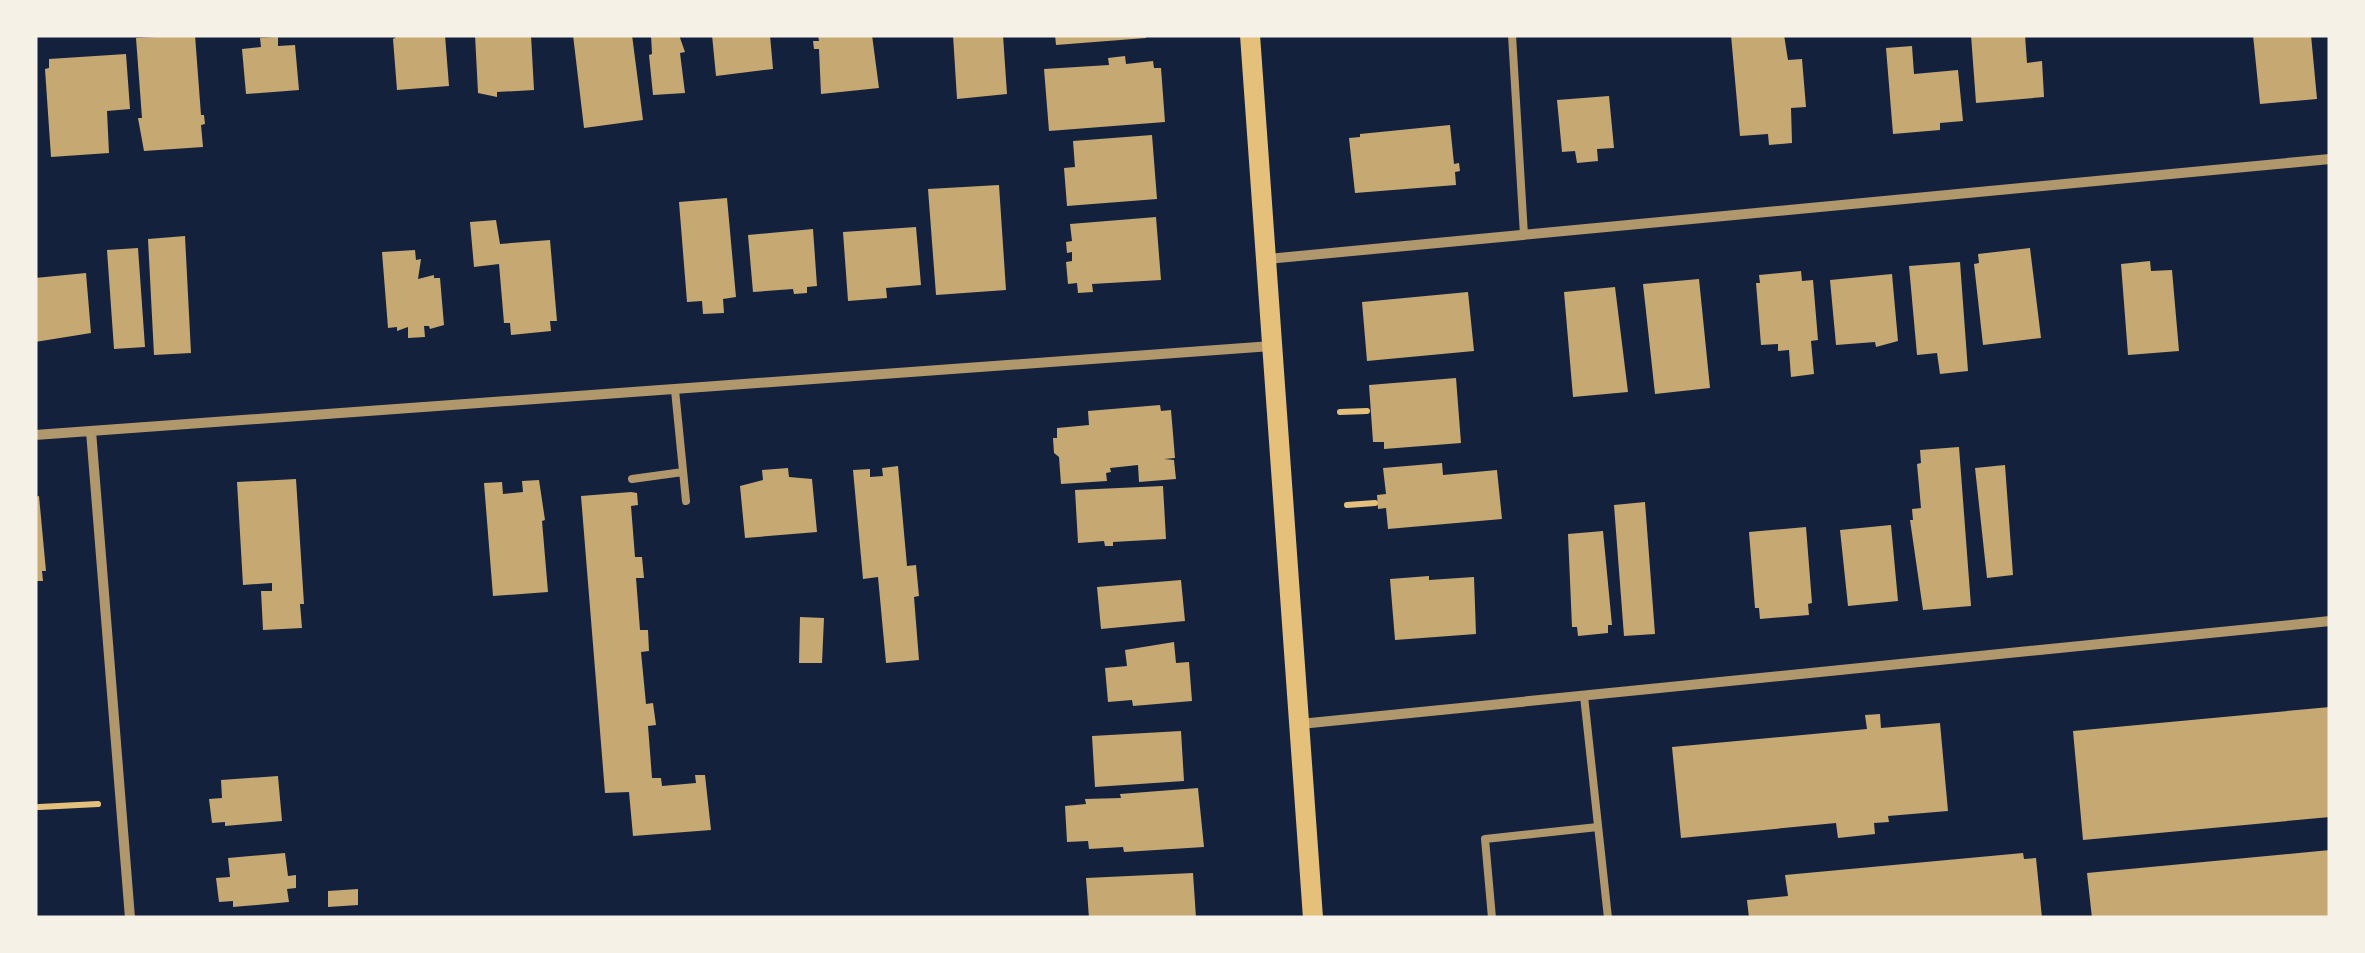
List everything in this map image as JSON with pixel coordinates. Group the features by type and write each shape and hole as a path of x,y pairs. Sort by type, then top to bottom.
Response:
{"main road":[{"path":"1250,35 1313,918"}],"street":[{"path":"1267,259 2330,159"},
{"path":"35,435 1272,346"},
{"path":"90,431 130,918"},
{"path":"1300,724 2330,622"}],"lane":[{"path":"1512,35 1524,235"},
{"path":"675,390 686,501"},
{"path":"632,479 683,472"},
{"path":"1584,696 1608,918"},
{"path":"1492,918 1485,839 1598,827"}],"path":[{"path":"1340,412 1366,410"},
{"path":"1347,505 1375,503"},
{"path":"39,808 120,803"}],"building":[{"path":"195,35 205,124 201,125 203,147 144,151 138,118 142,118 136,38"},
{"path":"445,35 449,86 397,90 393,39"},
{"path":"475,35 531,35 534,90 497,92 497,97 478,93"},
{"path":"573,35 632,35 643,120 584,128"},
{"path":"651,35 679,35 685,52 680,53 685,93 653,95"},
{"path":"712,35 770,35 773,69 716,76"},
{"path":"818,35 872,35 879,88 821,94 819,49 814,49 813,41 819,41"},
{"path":"953,35 1003,35 1007,94 957,99"},
{"path":"1055,35 1146,35 1146,38 1056,45"},
{"path":"1731,35 1784,35 1788,60 1802,59 1806,107 1791,108 1792,143 1769,145 1768,134 1740,136"},
{"path":"1971,35 2025,35 2027,63 2042,61 2044,97 1976,103"},
{"path":"2253,35 2311,35 2317,99 2260,104"},
{"path":"278,37 278,46 295,45 299,90 246,94 242,49 261,47 260,38"},
{"path":"1912,46 1914,74 1958,70 1963,121 1940,123 1940,130 1893,134 1886,48"},
{"path":"126,54 130,109 107,111 109,153 51,157 45,69 49,68 49,59"},
{"path":"1125,56 1126,64 1153,61 1154,68 1161,68 1165,122 1049,131 1044,69 1109,65 1108,58"},
{"path":"1609,96 1614,148 1597,149 1598,161 1577,163 1575,151 1562,152 1557,100"},
{"path":"1450,125 1454,164 1459,163 1460,171 1455,172 1456,185 1355,193 1349,138"},
{"path":"1152,135 1157,199 1067,206 1064,168 1075,167 1073,141"},
{"path":"999,185 1006,290 936,295 928,189"},
{"path":"727,198 736,297 723,299 724,313 703,314 702,301 687,302 679,202"},
{"path":"1156,217 1161,280 1092,284 1093,292 1078,293 1077,283 1068,284 1066,262 1072,261 1072,252 1067,253 1066,242 1072,241 1070,224"},
{"path":"496,220 500,244 550,240 557,321 550,321 551,331 511,335 510,323 504,323 499,264 474,267 470,222"},
{"path":"916,227 921,285 886,288 887,298 848,301 843,232"},
{"path":"813,229 817,286 807,287 807,293 794,294 793,289 753,292 748,235"},
{"path":"185,236 191,353 154,355 148,239"},
{"path":"138,248 145,347 114,349 107,250"},
{"path":"2030,248 2041,338 1983,345 1974,264 1979,263 1978,254"},
{"path":"415,250 416,260 421,259 418,279 434,275 440,278 444,325 430,329 424,326 425,337 408,338 408,327 397,331 397,327 388,328 382,252"},
{"path":"2150,261 2151,271 2172,270 2179,351 2128,355 2121,264"},
{"path":"1960,262 1968,371 1940,374 1937,353 1917,355 1909,266"},
{"path":"1801,271 1802,281 1813,280 1818,340 1811,341 1814,374 1791,377 1789,350 1778,351 1778,344 1761,345 1756,283 1760,283 1759,275"},
{"path":"86,273 91,333 35,342 35,278"},
{"path":"1892,274 1898,341 1876,347 1875,342 1836,345 1830,280"},
{"path":"1699,279 1710,388 1655,394 1643,284"},
{"path":"1615,287 1628,392 1573,397 1564,292"},
{"path":"1468,292 1474,351 1367,361 1362,302"},
{"path":"1456,378 1461,443 1384,449 1384,442 1373,442 1369,385"},
{"path":"1160,405 1161,411 1171,410 1175,458 1164,459 1174,460 1176,479 1139,482 1138,465 1110,468 1107,481 1061,484 1059,457 1054,453 1057,428 1089,425 1088,411"},
{"path":"1959,447 1971,606 1923,610 1910,520 1912,509 1921,508 1917,464 1921,463 1920,450"},
{"path":"1442,463 1443,475 1497,470 1502,519 1388,529 1386,508 1378,509 1377,495 1386,494 1383,468"},
{"path":"2005,465 2013,575 1987,578 1975,468"},
{"path":"898,466 907,566 916,565 919,596 914,597 919,660 886,663 878,577 863,579 853,470 870,469 870,477 883,476 882,468"},
{"path":"788,468 789,477 812,479 817,532 745,538 740,486 763,480 762,470"},
{"path":"296,479 302,628 263,630 261,591 272,591 272,583 243,585 237,482"},
{"path":"539,480 548,592 493,596 484,483 502,482 503,494 523,492 522,481"},
{"path":"1163,486 1166,539 1113,542 1113,546 1105,546 1104,541 1078,543 1075,490"},
{"path":"637,493 638,505 631,506 635,557 642,557 644,578 636,578 640,630 648,630 649,651 641,652 646,704 653,703 656,725 648,726 652,778 661,778 662,786 696,783 695,775 705,775 711,830 633,836 629,792 605,793 581,496"},
{"path":"39,496 46,571 42,571 43,581 35,581 35,497"},
{"path":"1645,502 1655,634 1624,636 1614,505"},
{"path":"1891,525 1898,601 1848,606 1840,530"},
{"path":"1806,527 1812,603 1808,604 1809,615 1760,619 1759,608 1755,608 1749,532"},
{"path":"1603,531 1612,625 1608,625 1608,633 1578,636 1577,627 1572,627 1568,534"},
{"path":"1429,576 1429,580 1474,577 1476,634 1395,640 1390,579"},
{"path":"1181,580 1185,621 1101,629 1097,587"},
{"path":"800,617 824,618 822,663 799,663"},
{"path":"1174,642 1176,663 1189,662 1192,701 1133,706 1132,700 1108,702 1105,668 1127,666 1125,650"},
{"path":"2330,707 2330,817 2083,840 2073,731"},
{"path":"1880,714 1881,728 1940,723 1948,811 1888,816 1889,822 1874,823 1875,834 1838,838 1836,823 1681,838 1672,747 1867,729 1865,715"},
{"path":"1181,731 1184,781 1095,787 1092,736"},
{"path":"278,776 282,821 225,826 225,822 212,823 209,799 222,798 221,780"},
{"path":"1198,788 1204,847 1124,852 1123,847 1089,849 1088,841 1067,842 1065,806 1086,804 1085,799 1121,798 1120,794"},
{"path":"2330,850 2330,918 2092,918 2087,873"},
{"path":"285,853 288,876 296,875 296,888 287,889 289,902 233,907 233,901 219,902 216,878 230,877 228,858"},
{"path":"2023,853 2024,859 2036,858 2042,918 1749,918 1747,900 1788,896 1785,875"},
{"path":"1193,873 1196,918 1089,918 1086,878"},
{"path":"358,889 358,905 328,907 328,891"}]}
